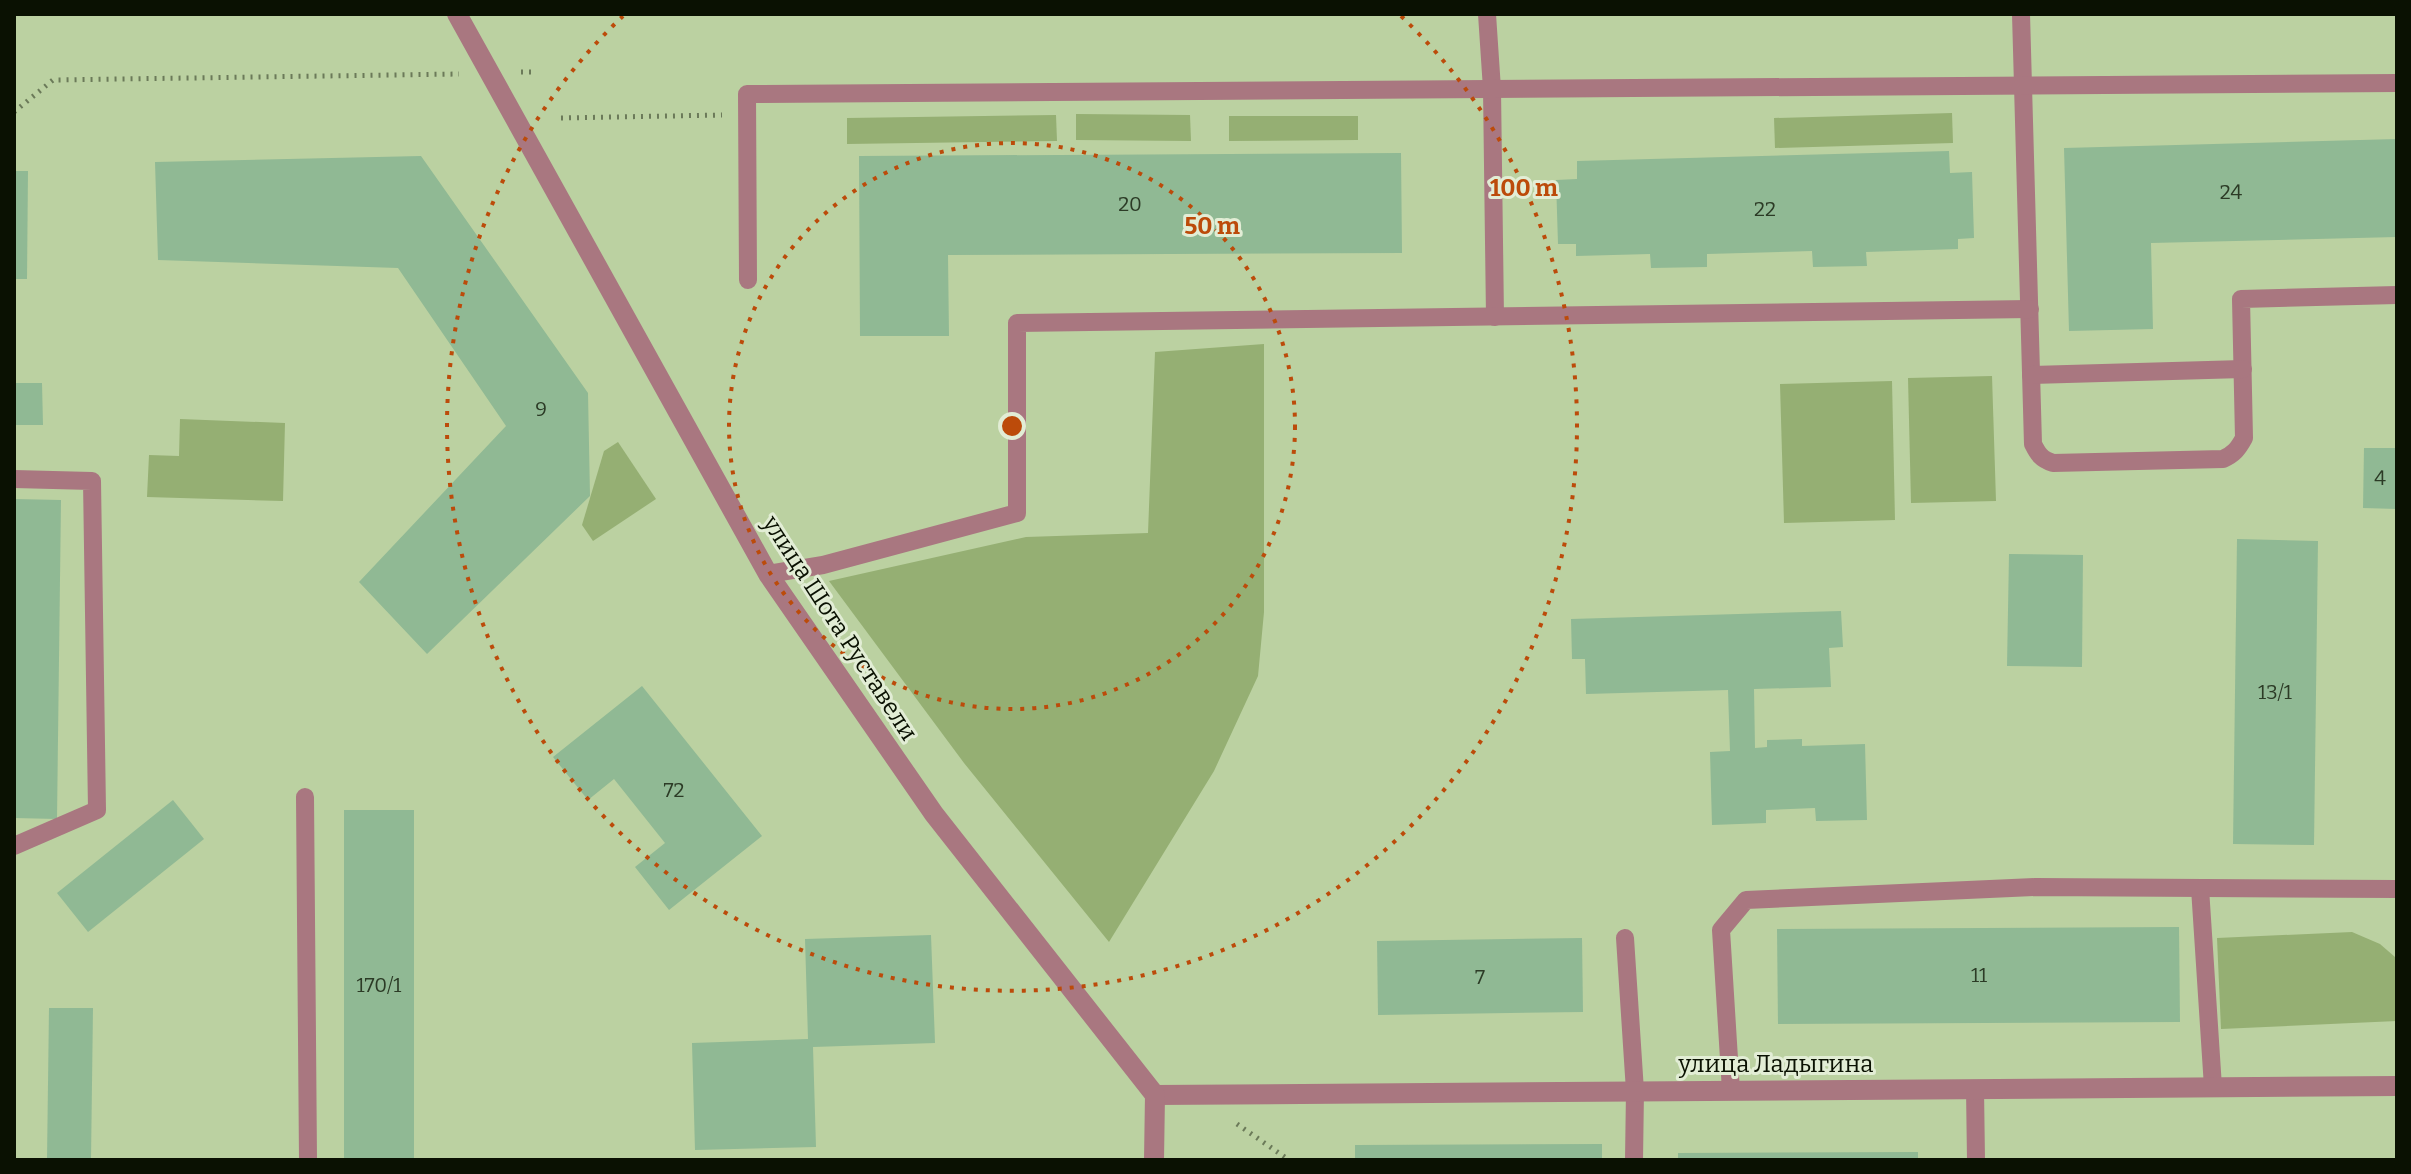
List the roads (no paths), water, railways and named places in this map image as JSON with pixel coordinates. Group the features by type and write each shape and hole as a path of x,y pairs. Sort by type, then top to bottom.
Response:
{"street":[{"name":"улица Шота Руставели","path":"457,14 768,574 934,814 1155,1095"},
{"name":"улица Ладыгина","path":"1155,1095 2397,1086"},
{"path":"1154,1160 1155,1095"}],"lane":[{"path":"1487,14 1492,89 1495,317"},
{"path":"2021,14 2033,444 2045,460 2053,463 2223,459 2238,450 2244,438 2241,299 2397,295"},
{"path":"748,280 747,94 2397,83"},
{"path":"768,574 823,565 1017,513 1017,323 2030,309"},
{"path":"2031,375 2243,369"},
{"path":"14,479 92,481 97,810 14,846"},
{"path":"305,797 308,1160"},
{"path":"1731,1091 1721,930 1746,900 2035,887 2397,889"},
{"path":"2200,888 2213,1087"},
{"path":"1625,938 1635,1091 1634,1160"},
{"path":"1975,1089 1976,1160"}]}
